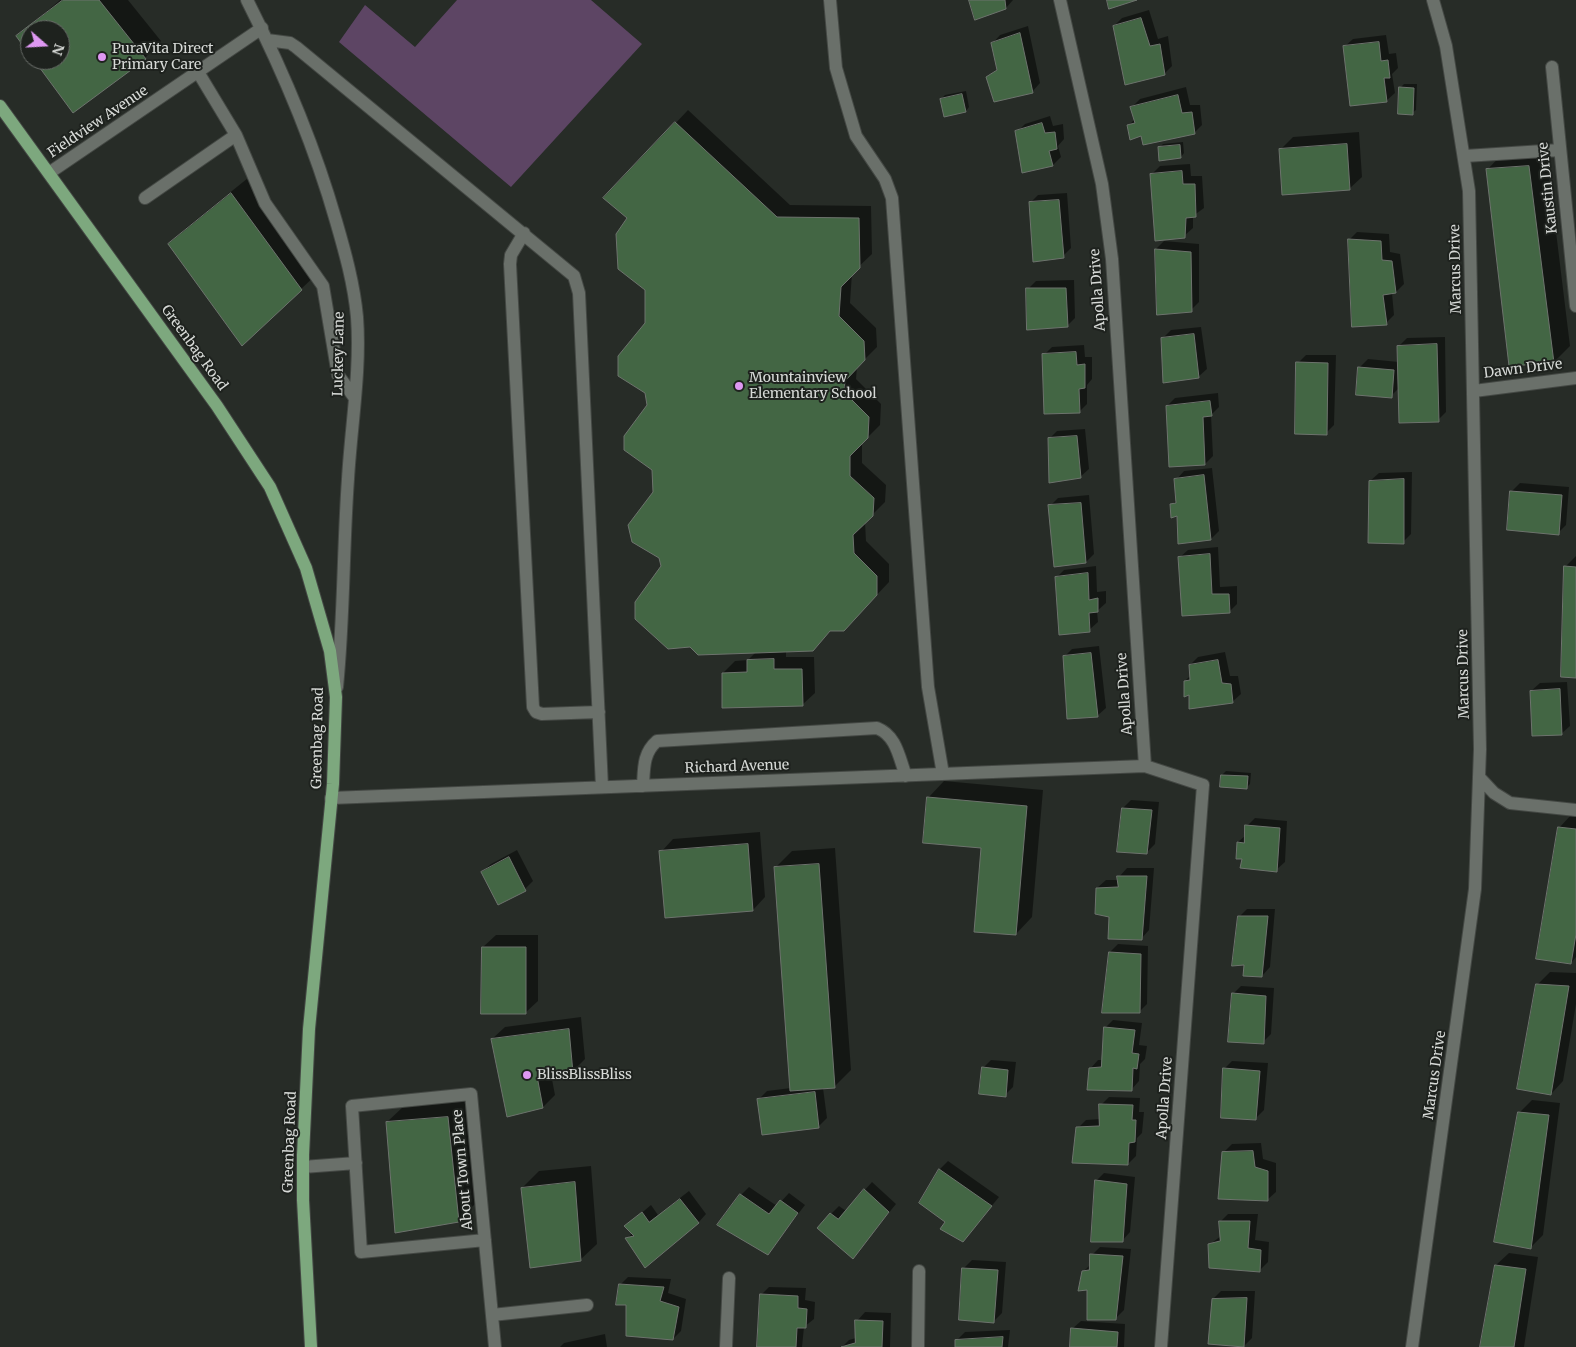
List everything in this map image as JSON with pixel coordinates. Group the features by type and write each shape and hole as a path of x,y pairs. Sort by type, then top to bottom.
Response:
{"main road":[{"name":"Greenbag Road","path":"0,106 217,406 270,488 306,568 330,651 336,698 331,798 309,1029 303,1167 311,1347"}],"street":[{"name":"Luckey Lane","path":"247,0 264,34 325,184 348,261 357,317 354,397 344,537 344,597 336,698"},
{"path":"830,0 836,68 856,136 885,179 892,198 928,687 943,774"},
{"name":"Apolla Drive","path":"1060,0 1102,184 1112,259 1145,766 1203,785 1161,1347"},
{"name":"Marcus Drive","path":"1412,1347 1475,889 1479,777 1474,390 1469,191 1465,156 1446,46 1433,0"},
{"name":"Fieldview Avenue","path":"50,173 198,72 264,34"},
{"path":"264,34 296,47 567,268 574,276 579,293 602,787"},
{"name":"Kaustin Drive","path":"1552,67 1576,306"},
{"path":"198,72 236,135 265,202 323,286 338,375 354,397"},
{"path":"145,198 236,135"},
{"path":"1465,156 1559,150"},
{"path":"524,233 511,255 510,264 533,707 536,712 542,714 599,712"},
{"name":"Dawn Drive","path":"1474,390 1576,378"},
{"path":"643,786 645,757 648,748 657,741 877,728 886,732 894,741 906,776"},
{"name":"Richard Avenue","path":"331,798 1145,766"},
{"path":"1479,777 1494,793 1510,803 1576,810"},
{"name":"About Town Place","path":"485,1240 361,1252 352,1106 471,1094 485,1240 495,1347"},
{"path":"303,1167 356,1163"},
{"path":"918,1347 919,1271"},
{"path":"726,1347 729,1278"},
{"path":"492,1315 587,1305"}],"shaded area":[{"path":"457,0 591,0 642,44 511,187 339,42 365,5 415,47"}],"building":[{"name":"PuraVita Direct Primary Care","path":"63,0 99,0 146,59 73,113 41,70 70,70 70,20 37,20"},
{"path":"969,0 1005,0 1006,9 975,20"},
{"path":"1107,0 1137,0 1109,9"},
{"path":"1141,18 1150,46 1160,44 1165,75 1125,85 1113,26"},
{"name":"PuraVita Direct Primary Care","path":"20,33 20,41 16,36"},
{"path":"1020,33 1033,93 994,102 986,77 997,70 991,43"},
{"path":"1379,42 1381,61 1388,60 1390,78 1384,78 1387,102 1350,106 1343,46"},
{"path":"1399,87 1414,88 1413,115 1398,114"},
{"path":"962,94 966,112 944,117 940,99"},
{"path":"1178,95 1182,113 1192,112 1195,134 1143,145 1141,136 1130,140 1127,125 1135,123 1130,107"},
{"name":"Mountainview Elementary School","path":"675,122 777,217 859,218 860,268 841,287 839,316 864,341 865,360 845,381 844,392 869,417 868,438 850,456 850,476 874,498 873,516 853,535 854,553 877,576 877,595 844,631 830,631 813,651 698,655 690,647 668,649 635,619 635,602 661,566 659,558 632,542 628,525 653,492 652,470 624,450 624,436 647,405 645,393 618,376 618,356 645,323 645,290 618,269 616,234 627,218 603,198"},
{"path":"1042,123 1045,133 1055,132 1057,149 1049,151 1053,166 1022,173 1015,131"},
{"path":"1347,144 1350,190 1282,195 1279,149"},
{"path":"1180,145 1181,158 1159,161 1158,147"},
{"path":"1529,166 1554,363 1509,366 1486,169"},
{"path":"1182,171 1183,184 1195,184 1196,217 1186,218 1185,238 1155,241 1150,174"},
{"path":"231,193 302,290 242,346 168,244"},
{"path":"1059,200 1064,258 1033,262 1029,202"},
{"path":"1348,239 1381,241 1382,260 1392,261 1396,293 1383,295 1387,325 1352,327"},
{"path":"1155,249 1191,252 1192,312 1157,315"},
{"path":"1026,288 1066,288 1068,327 1027,330"},
{"path":"1194,334 1199,378 1163,383 1161,338"},
{"path":"1437,344 1439,422 1399,423 1397,346"},
{"path":"1076,352 1077,365 1085,364 1085,388 1079,389 1080,413 1044,414 1042,354"},
{"path":"1296,362 1328,363 1327,435 1295,434"},
{"path":"1358,367 1394,370 1392,398 1356,395"},
{"path":"1210,401 1212,416 1203,417 1205,465 1169,467 1166,406"},
{"path":"1077,436 1081,478 1049,483 1048,438"},
{"path":"1204,475 1211,540 1178,544 1177,516 1171,518 1170,504 1176,503 1174,479"},
{"path":"1404,479 1404,544 1368,543 1369,481"},
{"path":"1510,491 1562,495 1559,535 1507,530"},
{"path":"1081,503 1086,563 1054,567 1048,505"},
{"path":"1210,554 1212,594 1229,594 1230,613 1182,616 1178,557"},
{"path":"1564,566 1576,567 1576,678 1561,677"},
{"path":"1088,573 1089,600 1098,598 1098,612 1089,613 1090,632 1059,635 1055,577"},
{"path":"1091,653 1098,717 1067,719 1063,656"},
{"path":"774,659 774,669 802,669 803,706 722,708 722,673 747,672 747,660"},
{"path":"1218,660 1222,683 1231,684 1233,703 1189,709 1189,695 1184,697 1184,681 1190,680 1189,665"},
{"path":"1560,689 1562,735 1532,736 1530,691"},
{"path":"1221,775 1248,776 1247,789 1220,787"},
{"path":"927,797 1027,806 1016,935 974,932 981,848 923,843"},
{"path":"1122,808 1152,810 1147,854 1117,852"},
{"path":"1245,825 1280,828 1277,872 1240,868 1242,859 1236,859 1237,842 1244,843"},
{"path":"1558,827 1576,829 1576,934 1571,964 1536,959"},
{"path":"748,844 753,911 665,918 659,851"},
{"path":"509,857 526,891 498,905 481,872"},
{"path":"819,864 835,1088 790,1091 774,867"},
{"path":"1117,876 1147,876 1142,940 1108,939 1109,917 1095,914 1096,888 1118,887"},
{"path":"1238,916 1268,916 1262,977 1243,976 1244,965 1232,966"},
{"path":"482,947 526,947 526,1014 481,1014"},
{"path":"1109,952 1141,954 1140,1013 1102,1013"},
{"path":"1536,984 1569,986 1551,1095 1517,1089"},
{"path":"1232,993 1266,996 1264,1044 1228,1042"},
{"path":"1104,1027 1135,1030 1132,1053 1139,1054 1137,1069 1133,1068 1132,1091 1087,1090 1089,1068 1101,1067"},
{"name":"BlissBlissBliss","path":"569,1029 573,1073 537,1076 543,1108 507,1117 491,1039"},
{"path":"982,1067 1008,1070 1006,1097 979,1094"},
{"path":"1223,1068 1260,1071 1256,1120 1221,1118"},
{"path":"815,1092 819,1128 762,1135 757,1099"},
{"path":"1099,1104 1133,1105 1132,1120 1136,1120 1135,1142 1129,1143 1128,1165 1072,1163 1076,1127 1099,1126"},
{"path":"1518,1112 1549,1115 1531,1249 1494,1242"},
{"path":"448,1117 459,1222 395,1233 386,1122"},
{"path":"1253,1151 1255,1167 1268,1171 1268,1201 1218,1199 1222,1152"},
{"path":"939,1169 992,1206 963,1242 940,1229 945,1222 919,1203"},
{"path":"1095,1180 1127,1184 1123,1242 1091,1242"},
{"path":"575,1182 581,1261 530,1268 521,1188"},
{"path":"864,1189 889,1212 853,1259 817,1228 830,1213 838,1219"},
{"path":"740,1194 769,1214 780,1200 798,1213 768,1255 717,1225"},
{"path":"680,1199 699,1223 645,1268 625,1238 634,1236 624,1226 642,1212 649,1222"},
{"path":"1219,1221 1250,1221 1248,1248 1261,1250 1260,1272 1209,1268 1208,1244 1220,1241"},
{"path":"1090,1254 1123,1256 1116,1320 1087,1320 1087,1290 1078,1291 1082,1271 1089,1270"},
{"path":"1495,1265 1526,1269 1514,1347 1480,1347"},
{"path":"962,1268 998,1270 994,1323 959,1320"},
{"path":"619,1284 664,1287 660,1301 679,1307 673,1340 626,1336 626,1305 616,1305"},
{"path":"760,1294 798,1296 798,1308 807,1309 806,1328 797,1328 796,1347 757,1347"},
{"path":"1247,1298 1244,1347 1208,1344 1212,1299"},
{"path":"855,1320 883,1321 882,1347 841,1347 855,1343"},
{"path":"1071,1328 1118,1332 1117,1347 1070,1347"},
{"path":"1003,1337 1002,1347 955,1347 955,1340"}],"place":[{"name":"PuraVita Direct Primary Care","path":"102,57"},
{"name":"Mountainview Elementary School","path":"739,386"},
{"name":"BlissBlissBliss","path":"527,1075"}]}
